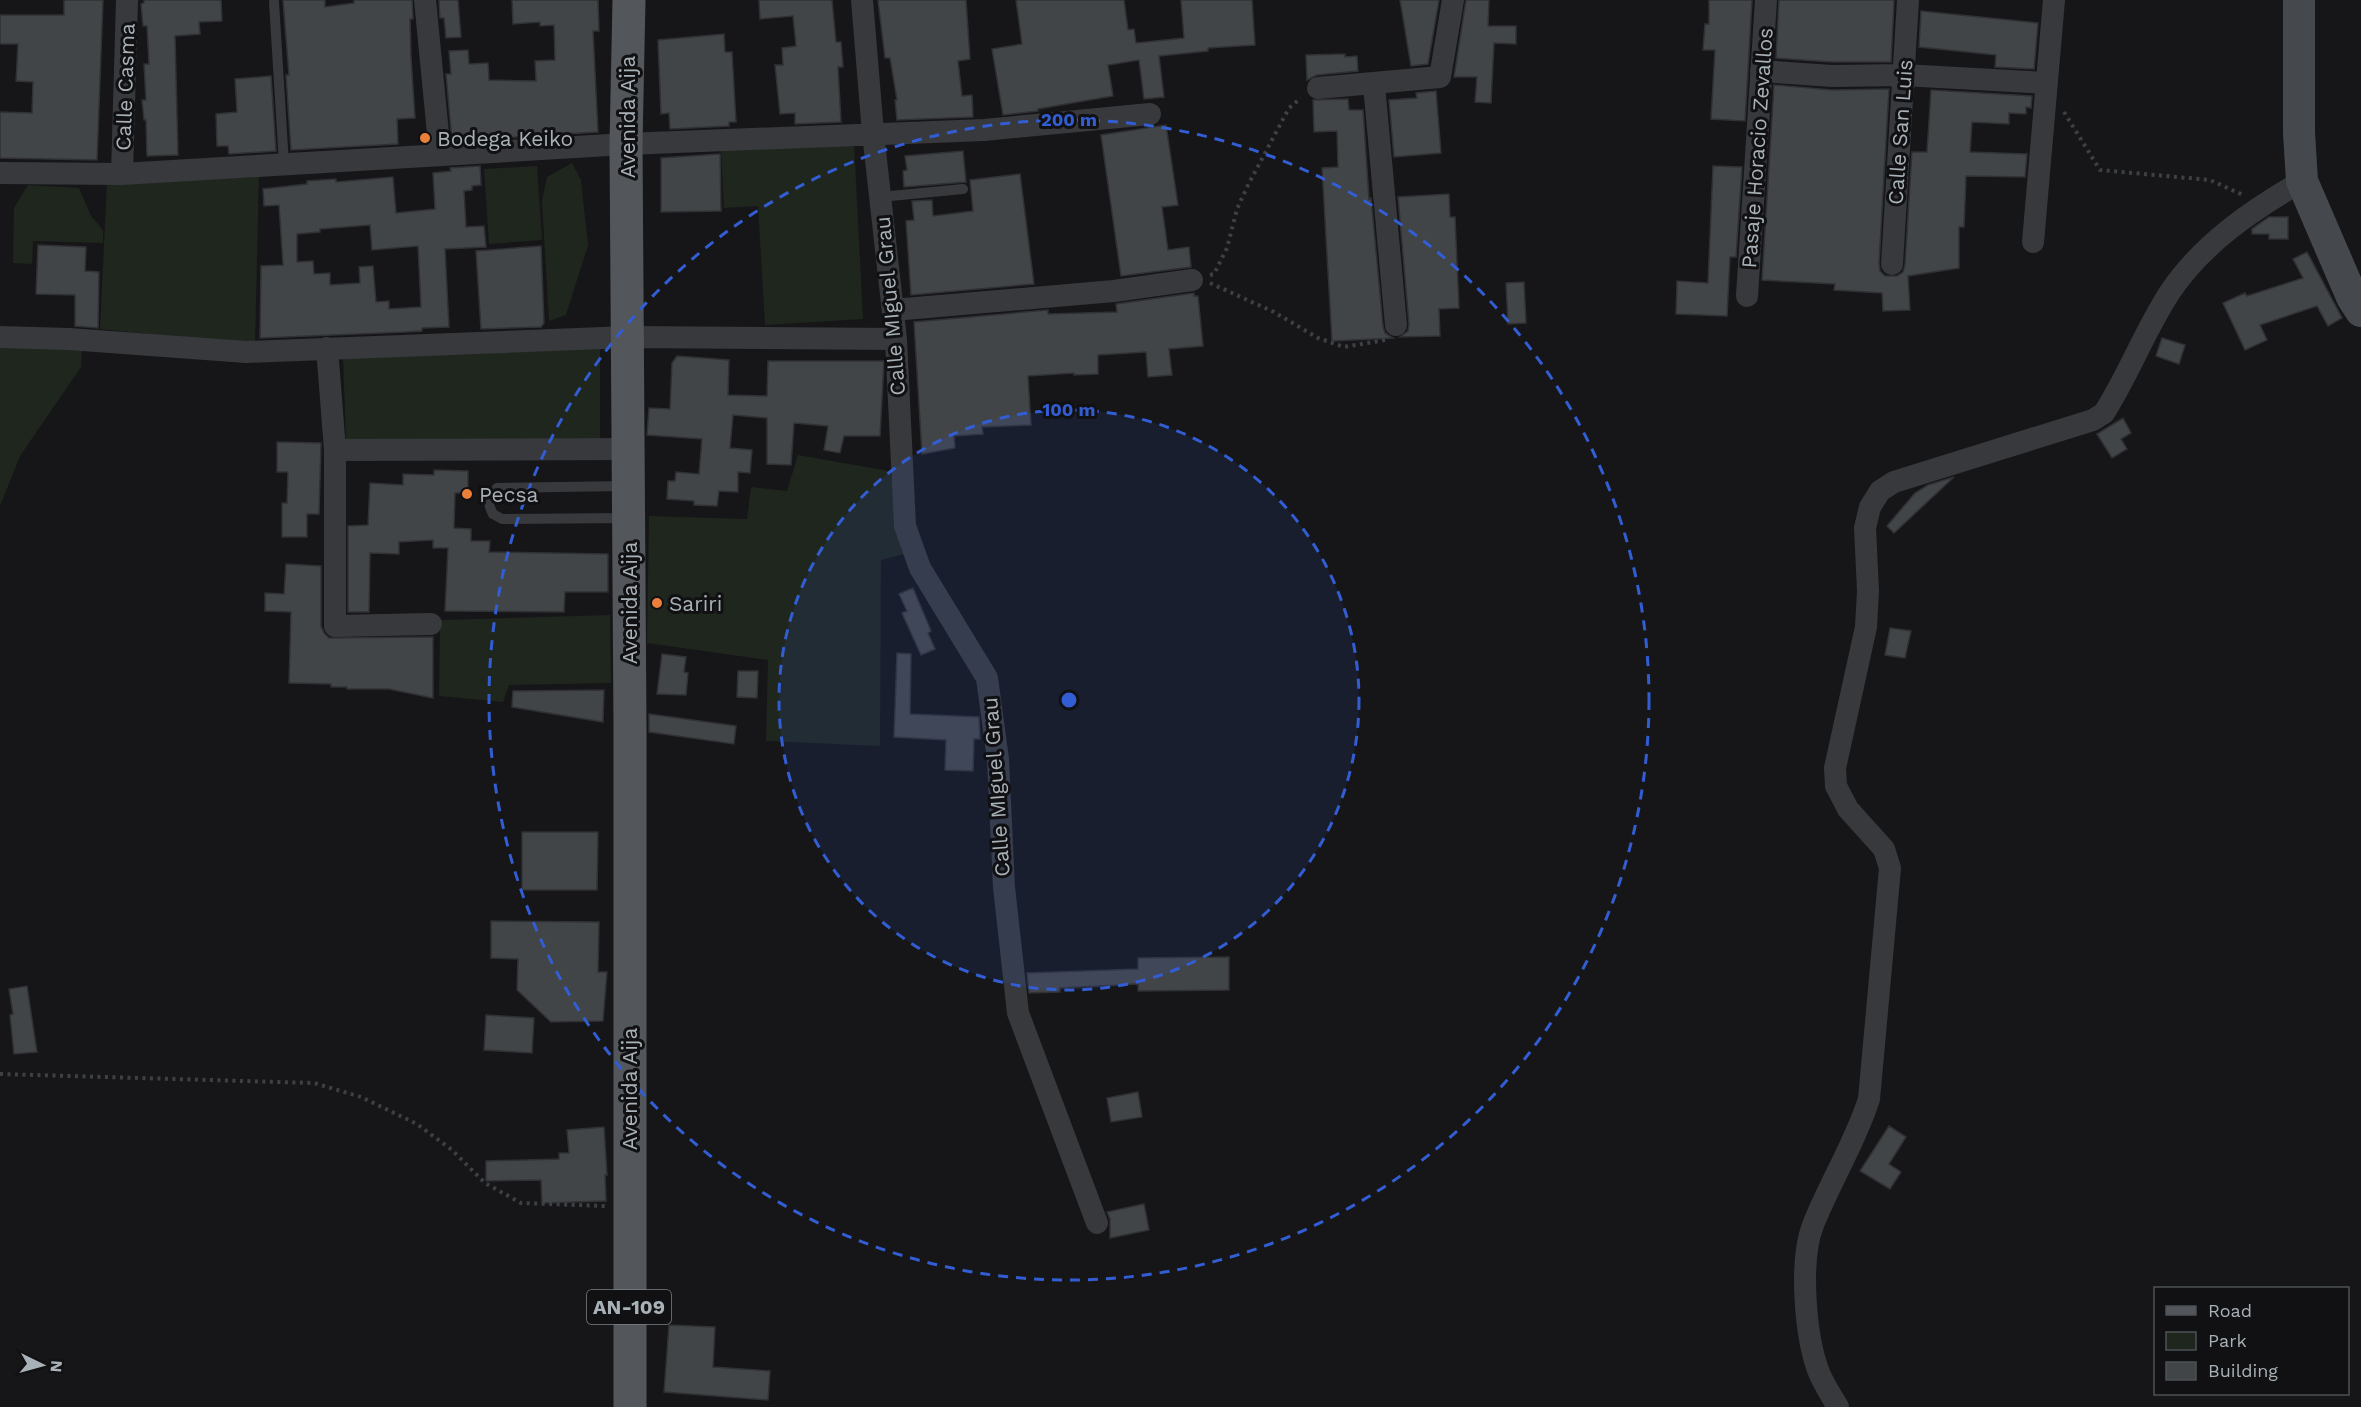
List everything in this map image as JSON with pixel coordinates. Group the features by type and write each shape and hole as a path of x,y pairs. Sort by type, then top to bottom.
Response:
{"main road":[{"name":"Avenida Aija","path":"628,1206 630,749 626,144 629,0"},
{"path":"2299,0 2299,133 2302,181 2352,297 2361,311"},
{"name":"AN-109","path":"628,1206 630,1407"}],"street":[{"name":"Calle Casma","path":"122,174 127,0"},
{"path":"425,0 440,154"},
{"name":"Calle MIguel Grau","path":"862,0 873,134 896,339 905,526 920,568 987,678 998,759 1004,887 1018,1012 1097,1222"},
{"path":"1318,88 1374,85 1440,77 1453,0"},
{"name":"Pasaje Horacio Zevallos","path":"1747,296 1766,0"},
{"name":"Calle San Luis","path":"1892,264 1908,0"},
{"path":"2032,242 2054,0"},
{"path":"1761,71 1832,76 1904,75 2046,83"},
{"path":"1374,85 1396,326"},
{"path":"0,173 122,174 626,144 984,130 1150,114"},
{"path":"1838,1407 1820,1374 1808,1324 1805,1265 1812,1227 1862,1121 1869,1099 1890,868 1884,849 1848,809 1836,786 1835,768 1866,627 1868,591 1865,528 1870,507 1880,491 1894,482 2093,420 2104,413 2170,292 2213,242 2260,205 2302,181"},
{"path":"893,310 1114,291 1192,280"},
{"path":"0,337 69,339 246,352 628,338 896,339"},
{"path":"327,348 335,450 335,626 431,624"},
{"path":"335,450 628,449"}],"lane":[{"path":"274,2 284,164"},
{"path":"880,197 963,189"},
{"path":"496,488 629,502 502,519 493,514 489,506 490,495 496,488"}],"path":[{"path":"2046,83 2100,170 2210,180 2260,205"},
{"path":"1192,280 1214,274 1227,248 1237,209 1271,139 1289,108 1303,95 1318,88"},
{"path":"1192,280 1213,284 1227,290 1274,312 1318,338 1344,347 1394,338 1396,326"},
{"path":"0,1074 314,1083 361,1096 417,1124 452,1150 485,1183 521,1203 628,1206"}],"green space":[{"path":"854,143 863,319 765,325 758,206 724,208 721,150"},
{"path":"572,163 581,180 588,245 566,315 549,321 542,201 547,177"},
{"path":"537,166 542,240 489,244 484,169"},
{"path":"259,170 255,345 100,329 107,182"},
{"path":"28,185 79,188 91,216 103,230 103,243 33,241 32,264 13,263 14,208"},
{"path":"0,347 82,349 81,367 20,456 0,506"},
{"path":"600,348 600,441 346,441 343,357"},
{"path":"798,455 889,471 899,496 908,553 881,560 880,746 766,741 768,660 647,643 649,516 747,519 751,487 787,491"},
{"path":"610,615 611,683 509,685 503,702 439,696 440,620"}],"building":[{"path":"64,0 103,0 97,160 0,158 0,112 32,113 33,82 16,81 18,44 0,44 0,15 64,15"},
{"path":"144,0 221,0 222,21 199,22 200,34 175,36 178,155 147,156 146,120 144,120 142,100 146,100 144,64 149,64 147,26 143,26 141,4"},
{"path":"283,0 325,0 325,7 354,3 354,0 412,0 413,19 410,19 415,118 397,119 398,144 291,150 286,75 289,75"},
{"path":"439,0 458,0 461,37 446,38 444,18 440,18"},
{"path":"512,0 598,0 599,31 593,31 598,132 452,141 446,74 451,74 449,51 468,50 469,64 488,63 489,80 536,81 535,61 555,60 554,25 540,26 540,22 513,24"},
{"path":"759,0 832,0 836,42 841,42 843,67 838,67 841,122 795,124 795,113 780,114 775,65 783,65 782,48 796,46 793,16 760,19"},
{"path":"878,0 966,0 970,59 958,61 962,96 972,95 973,117 897,120 895,100 897,100 890,58 885,58"},
{"path":"1016,0 1124,0 1128,30 1134,29 1136,43 1184,38 1181,0 1252,0 1255,45 1208,48 1208,51 1159,56 1164,97 1144,99 1139,60 1108,65 1113,96 1038,109 1038,111 1003,115 992,49 1022,44"},
{"path":"1400,0 1439,0 1428,64 1411,66"},
{"path":"1466,0 1489,0 1488,26 1516,26 1516,44 1494,43 1491,103 1475,102 1477,77 1454,77"},
{"path":"1709,0 1752,0 1745,121 1711,119 1715,50 1703,50 1705,24 1709,24"},
{"path":"1779,0 1894,0 1891,62 1832,62 1776,58"},
{"path":"1921,11 2038,23 2034,69 1995,67 1996,55 1919,47"},
{"path":"724,34 725,52 732,52 736,122 729,122 729,126 670,129 669,113 661,114 658,40"},
{"path":"1345,54 1345,57 1357,56 1358,71 1317,75 1307,80 1306,55"},
{"path":"271,76 276,151 229,154 228,146 217,146 216,114 237,112 235,79"},
{"path":"1774,85 1832,90 1889,89 1879,263 1880,271 1885,276 1897,276 1903,272 1905,265 1912,152 1927,152 1931,90 2032,96 2031,108 2026,107 2026,114 2009,113 2009,124 1972,122 1970,152 2027,154 2025,177 1966,176 1964,227 1959,227 1959,268 1908,276 1910,310 1883,311 1882,293 1834,290 1835,284 1762,280"},
{"path":"1436,91 1441,153 1394,157 1389,100 1417,98 1416,93"},
{"path":"1348,99 1349,110 1363,110 1369,199 1371,198 1383,326 1385,333 1393,338 1332,341 1322,168 1338,167 1337,131 1314,132 1313,100"},
{"path":"1166,125 1178,205 1162,207 1168,250 1189,247 1191,267 1121,276 1101,135"},
{"path":"963,151 966,182 904,187 903,171 907,170 905,156"},
{"path":"720,154 721,211 661,212 661,158"},
{"path":"480,166 481,185 472,186 472,190 464,191 466,227 484,226 486,247 445,249 449,327 422,328 422,331 406,332 260,338 261,266 283,265 279,205 264,206 263,189 307,184 307,181 336,179 336,182 393,177 396,213 435,209 433,173 451,171 450,168","holes":["370,225 372,250 418,246 421,307 389,309 389,301 376,302 373,266 359,267 360,283 330,285 330,273 314,274 313,261 297,262 297,234 320,232 320,229"]},
{"path":"1713,166 1742,167 1736,257 1730,257 1727,316 1676,314 1677,281 1708,283"},
{"path":"1020,174 1034,284 911,295 906,221 914,220 912,201 932,200 933,216 973,211 970,180"},
{"path":"1449,194 1450,217 1455,217 1459,308 1439,309 1440,336 1400,337 1408,331 1409,324 1398,197"},
{"path":"2269,217 2288,217 2288,239 2269,239 2269,234 2252,234 2252,229"},
{"path":"38,245 86,247 85,271 99,272 98,328 75,326 75,295 36,294"},
{"path":"541,246 544,323 541,327 481,329 476,251"},
{"path":"2307,252 2342,318 2328,326 2317,306 2260,325 2267,340 2245,350 2223,303 2245,293 2247,296 2303,278 2293,259"},
{"path":"1524,282 1526,323 1508,324 1506,283"},
{"path":"1194,293 1194,296 1198,296 1203,346 1169,349 1172,375 1148,377 1146,352 1098,355 1098,374 1028,376 1031,425 982,427 983,434 954,436 955,448 922,454 914,322 1048,310 1048,314 1117,312 1116,304"},
{"path":"2162,338 2185,345 2179,364 2156,356"},
{"path":"677,356 729,360 728,395 767,396 768,361 884,361 880,436 844,436 840,453 824,450 828,426 794,423 791,465 767,464 767,418 733,415 730,448 752,450 750,473 738,472 738,492 719,491 717,506 694,505 694,501 667,499 668,481 675,481 676,472 699,474 702,439 647,435 649,408 670,409 672,363"},
{"path":"2123,418 2131,433 2121,439 2127,449 2112,458 2097,434"},
{"path":"277,442 321,443 319,514 307,514 307,537 282,537 282,503 287,503 288,472 277,472"},
{"path":"434,470 468,471 468,493 455,493 454,528 471,529 471,541 490,541 489,552 608,554 608,592 565,592 564,612 445,611 448,548 433,548 433,540 399,542 399,554 370,553 369,612 348,612 348,526 368,525 370,483 403,485 403,474 434,475"},
{"path":"1954,477 1894,533 1887,526 1915,493 1928,485"},
{"path":"286,564 321,566 321,626 329,638 433,637 433,698 389,689 347,689 347,687 331,687 331,684 289,683 291,612 265,611 265,593 284,594"},
{"path":"913,588 931,631 928,633 935,649 921,655 902,613 907,611 899,594"},
{"path":"1890,628 1911,631 1905,658 1885,655"},
{"path":"897,653 911,654 910,714 979,717 980,739 974,739 973,771 945,770 946,740 894,737"},
{"path":"662,654 686,657 684,672 688,673 686,695 657,694"},
{"path":"738,671 758,671 757,698 737,697"},
{"path":"604,690 603,722 512,707 513,691"},
{"path":"649,714 736,726 734,744 649,732"},
{"path":"522,832 598,832 597,890 522,890"},
{"path":"491,921 599,922 598,972 607,972 603,1021 551,1022 517,990 518,959 491,958"},
{"path":"1229,957 1229,990 1138,991 1138,984 1060,988 1060,992 1029,993 1027,973 1138,969 1138,958"},
{"path":"27,986 37,1052 14,1054 10,1015 13,1014 9,989"},
{"path":"486,1015 534,1018 532,1053 484,1050"},
{"path":"1138,1092 1142,1117 1111,1122 1107,1098"},
{"path":"1889,1126 1906,1137 1889,1164 1901,1172 1890,1189 1860,1171"},
{"path":"604,1127 606,1201 542,1203 541,1180 486,1181 486,1161 559,1159 559,1153 569,1153 567,1130"},
{"path":"1144,1204 1149,1230 1110,1238 1110,1219 1107,1212"},
{"path":"669,1325 715,1327 713,1367 770,1371 768,1400 664,1392"}],"place":[{"name":"Bodega Keiko","path":"425,138"},
{"name":"Pecsa","path":"467,494"},
{"name":"Sariri","path":"657,603"}]}
